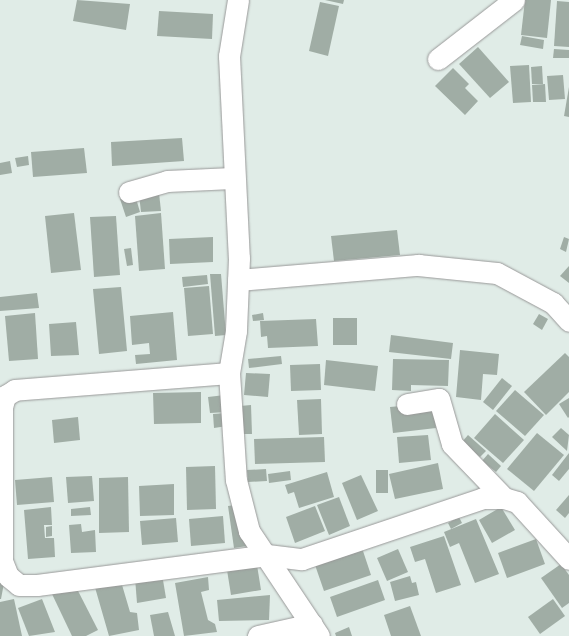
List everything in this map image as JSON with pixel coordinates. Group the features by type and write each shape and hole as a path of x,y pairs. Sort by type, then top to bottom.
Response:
{"street":[{"path":"238,0 229,56 232,178 238,280 236,332 229,373 236,480 249,531 316,630 258,636"},
{"path":"438,59 514,0"},
{"path":"129,192 167,181 232,178"},
{"path":"238,280 418,265 497,273 553,304 569,321"},
{"path":"229,373 15,390 5,396 2,407 2,561 8,576 19,585 267,555 302,559 462,503 483,498 504,498 517,502 569,560"},
{"path":"407,404 439,399 452,444 504,498"}],"building":[{"path":"77,0 130,4 126,30 73,21"},
{"path":"325,0 344,0 343,4"},
{"path":"525,0 551,0 547,38 521,35"},
{"path":"557,1 569,2 569,47 554,46"},
{"path":"320,2 339,6 328,56 309,51"},
{"path":"159,11 213,14 212,39 157,36"},
{"path":"522,36 544,40 543,49 520,45"},
{"path":"478,47 509,82 490,98 459,64"},
{"path":"554,49 569,50 569,58 553,58"},
{"path":"529,65 531,102 513,103 510,66"},
{"path":"542,66 543,84 532,84 531,67"},
{"path":"453,68 469,84 465,88 478,101 465,115 435,86"},
{"path":"563,75 565,99 549,100 547,76"},
{"path":"545,84 546,102 533,102 532,85"},
{"path":"569,87 569,117 564,116"},
{"path":"182,138 184,161 112,166 111,142"},
{"path":"84,148 87,173 33,177 31,152"},
{"path":"28,156 29,165 17,167 15,158"},
{"path":"10,161 12,173 0,175 0,163"},
{"path":"159,193 161,211 141,212 139,195"},
{"path":"135,195 140,212 126,217 120,199"},
{"path":"74,213 81,270 51,273 45,216"},
{"path":"161,213 165,269 139,271 135,216"},
{"path":"116,216 120,275 94,277 90,217"},
{"path":"397,230 400,255 334,261 331,236"},
{"path":"213,237 213,262 170,264 169,239"},
{"path":"564,237 569,239 566,252 560,249"},
{"path":"131,248 133,265 127,266 124,249"},
{"path":"569,266 569,283 560,276"},
{"path":"210,274 221,274 226,335 215,336"},
{"path":"207,275 208,284 183,287 182,277"},
{"path":"209,286 213,334 188,336 184,288"},
{"path":"121,287 127,351 99,354 93,289"},
{"path":"37,293 39,308 0,311 0,297"},
{"path":"173,312 177,360 136,364 135,355 150,354 149,343 132,345 130,316"},
{"path":"35,313 38,359 9,361 5,316"},
{"path":"263,313 264,320 253,321 252,315"},
{"path":"539,314 548,319 542,330 533,324"},
{"path":"333,318 357,318 357,345 333,345"},
{"path":"316,319 318,346 268,348 267,336 261,337 260,321"},
{"path":"76,322 79,355 51,356 49,324"},
{"path":"391,335 453,343 451,359 389,352"},
{"path":"460,350 499,354 497,375 483,374 481,400 456,397"},
{"path":"565,353 569,357 569,392 546,415 524,392"},
{"path":"281,356 282,364 249,368 248,359"},
{"path":"393,359 449,360 448,386 411,385 411,391 392,390"},
{"path":"326,360 378,366 375,391 324,385"},
{"path":"320,364 321,390 291,391 290,365"},
{"path":"246,373 270,374 268,397 244,395"},
{"path":"502,378 512,386 493,410 483,402"},
{"path":"515,390 544,415 525,436 496,411"},
{"path":"201,392 201,423 154,424 153,393"},
{"path":"225,395 227,412 210,413 208,397"},
{"path":"569,398 569,417 568,418 559,404"},
{"path":"321,399 322,434 299,435 297,400"},
{"path":"433,403 436,428 393,433 390,407"},
{"path":"251,405 252,434 240,434 240,406"},
{"path":"226,413 227,426 214,428 213,414"},
{"path":"495,414 524,440 503,463 474,438"},
{"path":"78,417 80,440 54,443 52,420"},
{"path":"561,428 569,435 567,451 552,437"},
{"path":"537,433 564,455 534,491 507,469"},
{"path":"428,435 431,460 399,463 397,437"},
{"path":"468,435 486,451 480,457 462,442"},
{"path":"324,437 325,462 255,464 254,439"},
{"path":"569,453 569,469 559,481 552,475"},
{"path":"488,454 501,466 496,472 482,461"},
{"path":"438,463 443,489 395,499 389,474"},
{"path":"215,466 216,509 187,510 186,467"},
{"path":"266,469 267,481 248,482 247,470"},
{"path":"376,470 388,470 388,493 376,493"},
{"path":"290,471 291,480 269,483 268,474"},
{"path":"327,472 334,497 299,508 294,492 288,494 285,485"},
{"path":"361,475 378,511 357,520 342,483"},
{"path":"92,476 94,501 68,503 66,477"},
{"path":"52,477 54,502 17,505 15,480"},
{"path":"128,477 129,532 99,533 99,478"},
{"path":"174,484 174,515 140,516 139,486"},
{"path":"569,495 569,513 565,518 556,510"},
{"path":"339,497 350,526 329,535 317,505"},
{"path":"242,504 247,546 234,548 228,506"},
{"path":"315,506 325,531 295,543 286,517"},
{"path":"51,507 52,525 44,525 45,538 54,538 55,557 28,559 24,510"},
{"path":"90,507 91,515 71,516 71,509"},
{"path":"501,507 515,530 492,543 479,520"},
{"path":"223,516 225,543 191,546 189,519"},
{"path":"459,517 462,523 451,529 448,523"},
{"path":"176,518 178,542 142,545 140,521"},
{"path":"476,519 499,574 475,583 459,543 450,547 444,532"},
{"path":"81,524 82,532 95,530 96,552 71,553 69,525"},
{"path":"52,526 52,536 46,537 46,527"},
{"path":"444,536 461,585 436,593 425,559 415,562 410,547"},
{"path":"536,539 545,564 507,578 498,553"},
{"path":"362,548 371,575 324,591 315,565"},
{"path":"398,549 408,572 387,581 377,558"},
{"path":"561,564 569,575 569,603 562,608 541,578"},
{"path":"257,565 261,590 231,595 227,570"},
{"path":"162,574 166,598 137,603 135,578"},
{"path":"410,576 412,583 416,582 419,595 395,601 390,582"},
{"path":"208,577 209,590 201,592 208,620 215,624 217,632 184,636 175,583"},
{"path":"120,578 130,612 137,613 139,630 109,636 94,584"},
{"path":"378,580 385,600 337,617 330,597"},
{"path":"0,582 4,583 1,599 0,599"},
{"path":"75,585 98,630 86,636 72,636 52,594"},
{"path":"270,595 269,620 219,621 217,600"},
{"path":"14,599 22,636 0,636 0,602"},
{"path":"42,599 55,632 29,636 18,608"},
{"path":"553,599 565,616 540,634 528,617"},
{"path":"410,606 421,636 391,636 384,615"},
{"path":"168,612 175,636 154,636 150,615"},
{"path":"349,627 352,636 336,636 335,633"}]}
